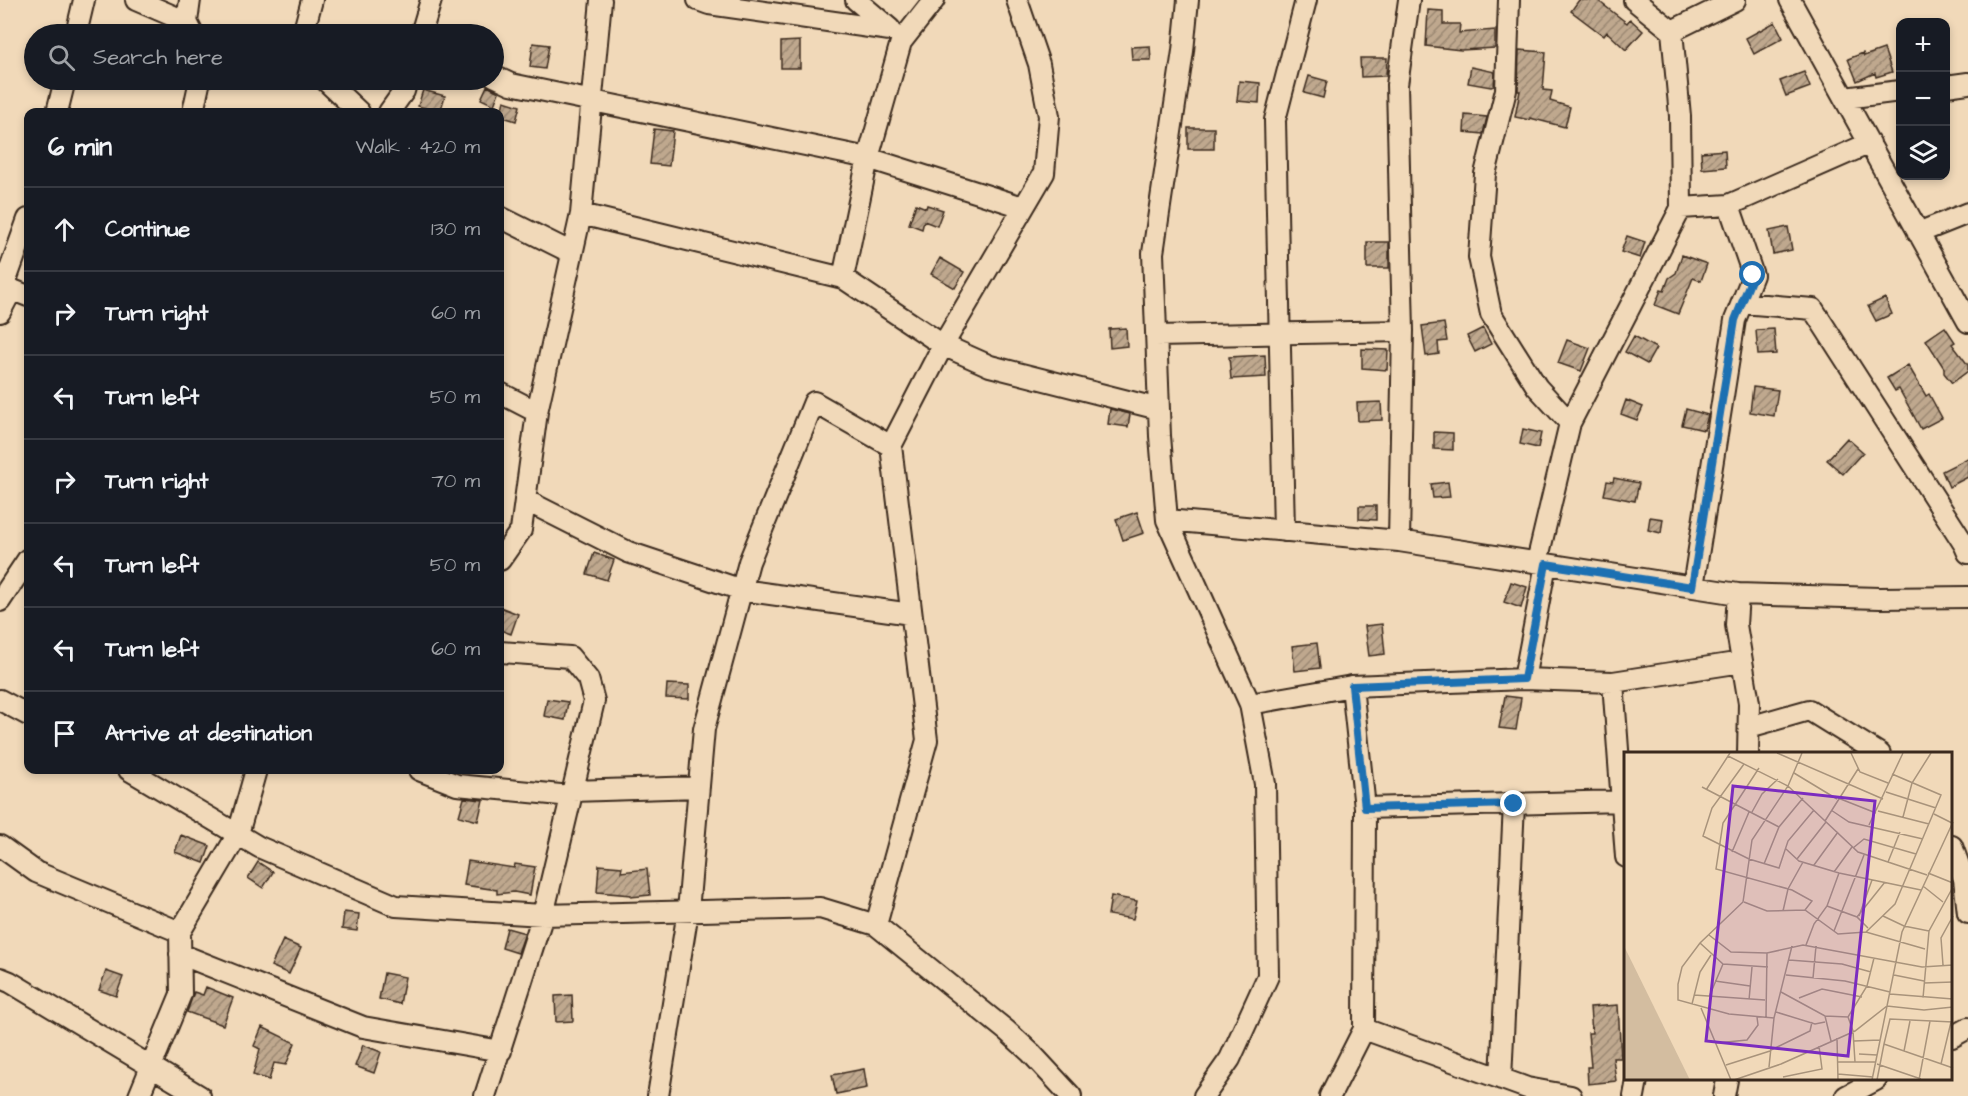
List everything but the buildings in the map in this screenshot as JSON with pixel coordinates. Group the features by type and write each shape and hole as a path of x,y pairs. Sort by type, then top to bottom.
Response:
{"street":[{"path":"78,24 84,0"},
{"path":"136,0 182,24"},
{"path":"190,0 190,24"},
{"path":"306,24 312,0"},
{"path":"424,24 431,0"},
{"path":"504,551 521,531 537,412 581,214 601,0"},
{"path":"698,0 709,4 896,36"},
{"path":"856,0 896,36"},
{"path":"843,278 896,36 934,0"},
{"path":"876,925 927,740 891,446 943,345 1044,173 1049,116 1039,64 1017,0"},
{"path":"1188,0 1183,51 1153,253 1159,408 1167,520 1250,704 1265,784 1268,976 1230,1059 1203,1096"},
{"path":"1284,531 1275,120 1306,0"},
{"path":"1399,541 1403,331 1396,86 1409,0"},
{"path":"1509,0 1506,90 1485,174 1479,257 1491,314 1537,387 1570,423"},
{"path":"1524,679 1541,563 1570,423 1681,208 1680,116 1672,32 1634,0"},
{"path":"1672,32 1735,0"},
{"path":"1790,0 1968,322"},
{"path":"504,81 868,158 1023,207"},
{"path":"1950,85 1968,83"},
{"path":"58,108 62,90"},
{"path":"194,108 198,90"},
{"path":"336,90 355,108"},
{"path":"392,108 404,90"},
{"path":"1845,98 1896,92"},
{"path":"1681,208 1730,205 1870,143"},
{"path":"1692,587 1735,320 1753,275 1730,205"},
{"path":"1918,233 1968,213"},
{"path":"581,214 843,278 943,345 990,366 1159,408"},
{"path":"504,219 572,253"},
{"path":"0,312 11,289 24,235"},
{"path":"1742,303 1813,309 1968,553"},
{"path":"1156,336 1403,331"},
{"path":"504,395 537,412"},
{"path":"658,1096 688,911 704,729 749,562 814,402 891,446"},
{"path":"525,500 628,552 742,590 911,614"},
{"path":"1167,520 1399,541 1738,594 1880,598 1968,597"},
{"path":"0,601 24,565"},
{"path":"1738,594 1736,625 1749,703 1748,752"},
{"path":"485,1096 543,915 594,701 588,679 570,657 504,652"},
{"path":"1250,704 1352,686 1524,679 1613,682 1742,662"},
{"path":"1613,682 1624,829"},
{"path":"1330,1096 1364,1029 1365,808 1352,686"},
{"path":"0,700 24,713"},
{"path":"1749,727 1809,710 1877,752"},
{"path":"136,774 259,847 396,906 543,915 820,908 876,925 1007,1031 1071,1096"},
{"path":"140,1096 181,994 180,932 238,834 255,774"},
{"path":"429,774 457,785 572,794 699,787"},
{"path":"1365,808 1622,801"},
{"path":"1502,1078 1514,804"},
{"path":"0,846 36,872 180,932"},
{"path":"1953,849 1964,879 1968,913"},
{"path":"180,954 363,1027 501,1051"},
{"path":"0,978 200,1096"},
{"path":"1953,1037 1968,1028"},
{"path":"1364,1029 1527,1088 1571,1096"},
{"path":"1634,1096 1637,1081"},
{"path":"1725,1096 1726,1081"},
{"path":"1846,1096 1873,1081"}],"route":[{"path":"1514,804 1365,808 1352,686 1524,679 1546,564 1692,587 1735,320 1753,275"}]}
